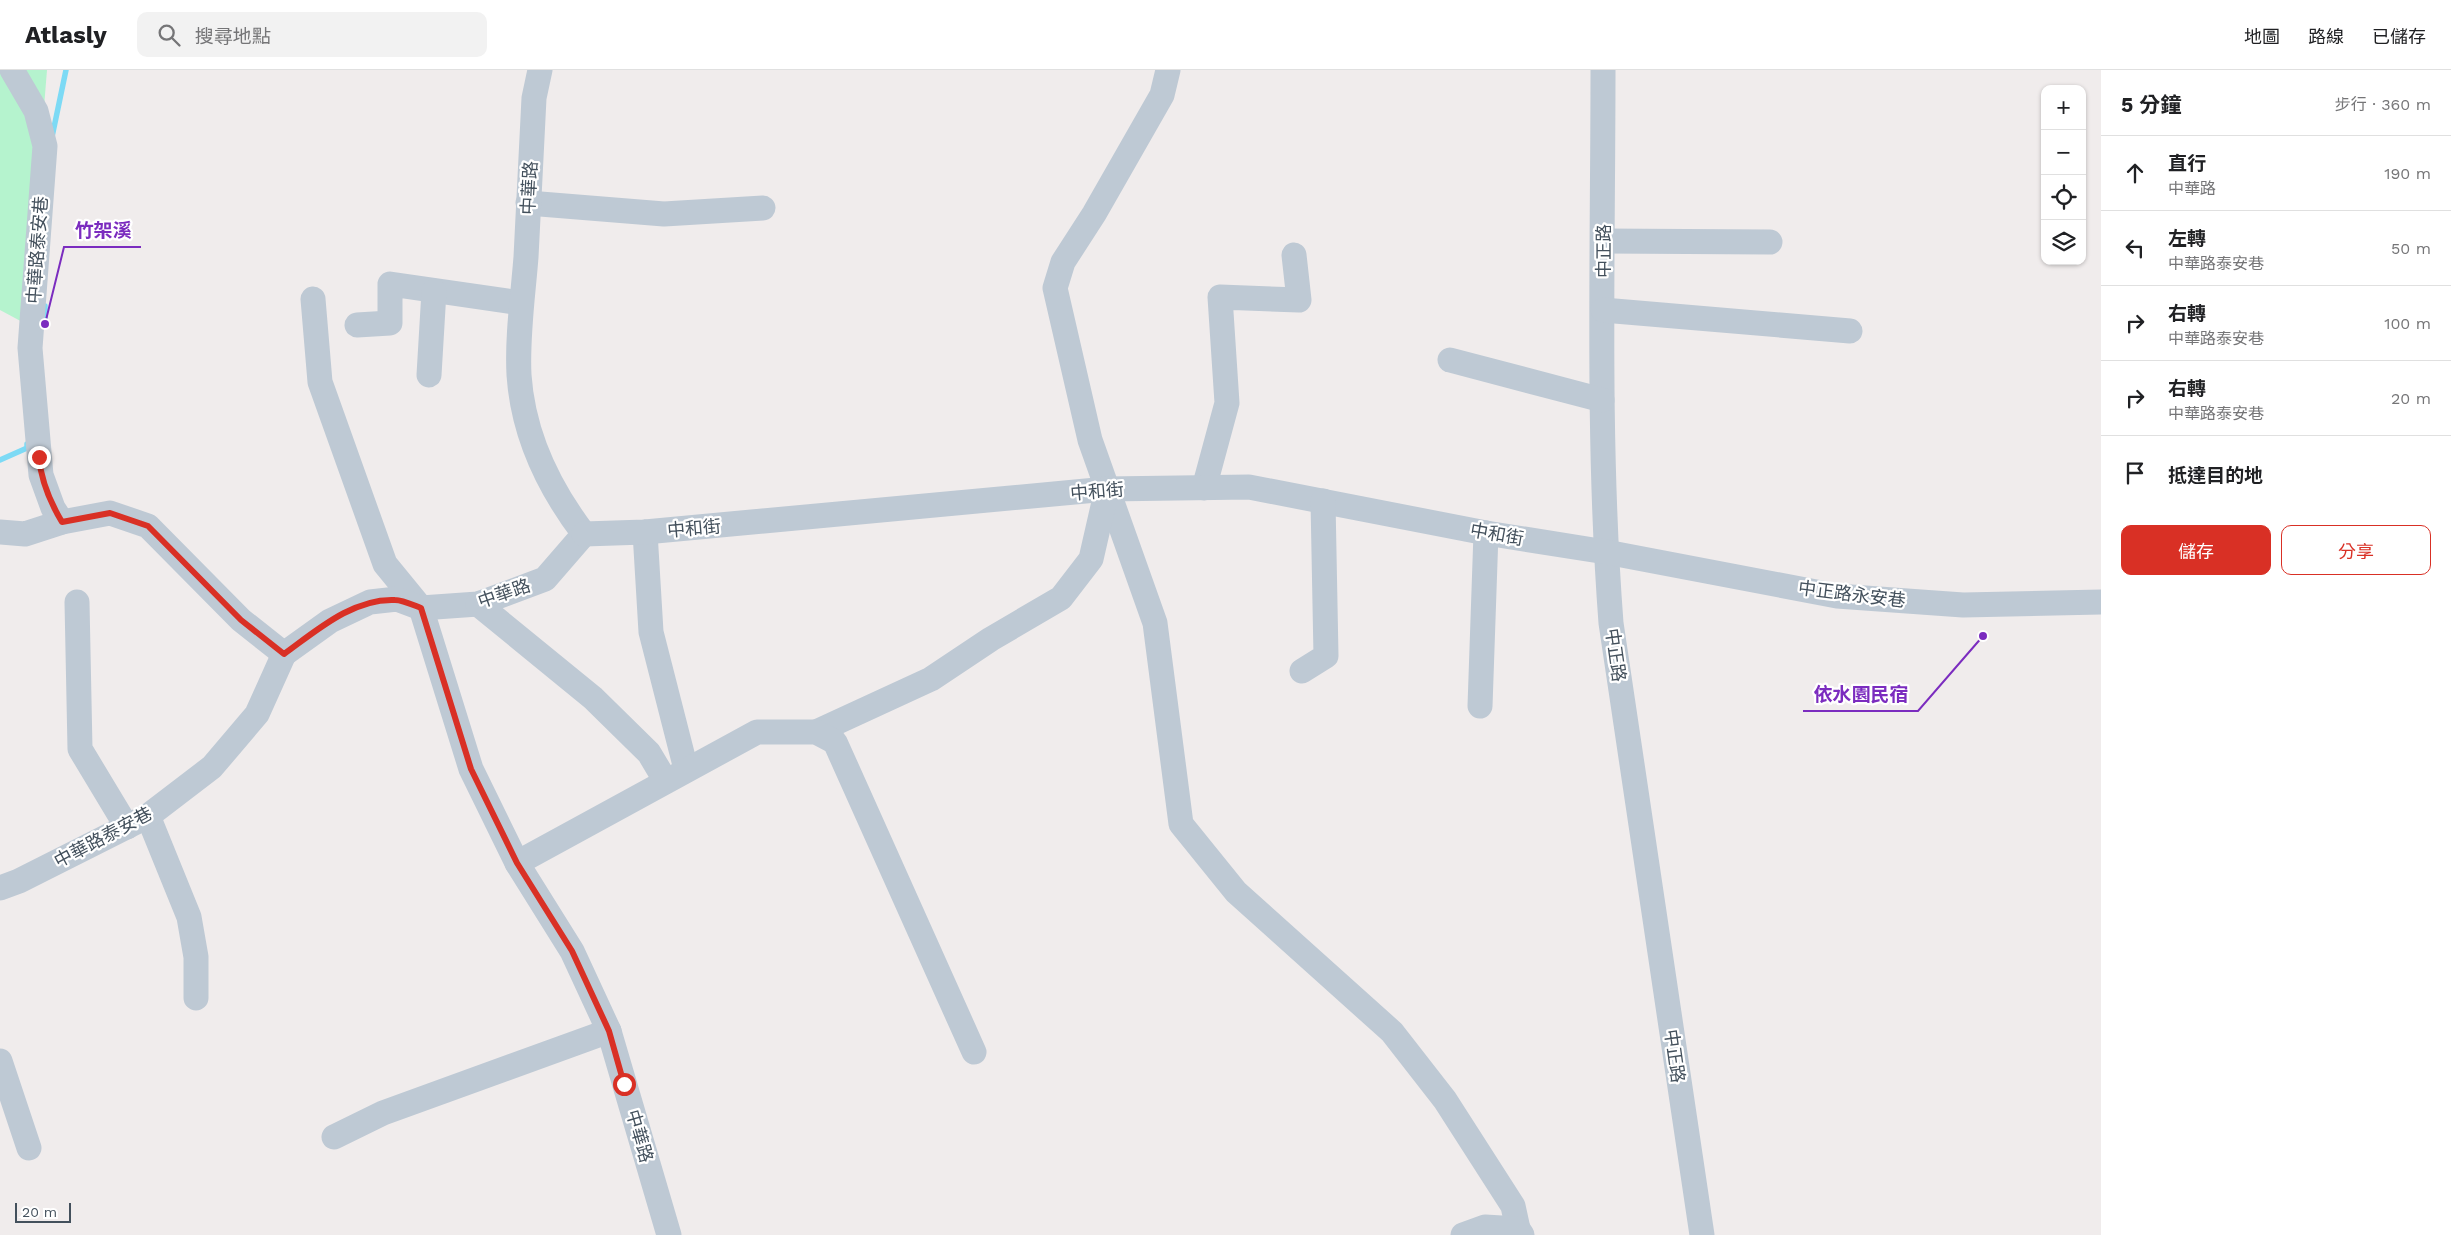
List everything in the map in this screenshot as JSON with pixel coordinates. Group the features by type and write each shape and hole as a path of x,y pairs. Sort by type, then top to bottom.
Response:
{"street":[{"name":"中華路泰安巷","path":"12,70 36,111 45,146 31,328 41,475 53,508 62,522"},
{"name":"中華路","path":"540,70 534,98 521,303 519,374 526,415 535,450 562,505 584,534 545,579 478,604 421,608 471,769 517,863 572,951 609,1031 669,1235"},
{"path":"1168,70 1162,95 1094,214 1062,262 1056,278 1055,288 1090,440 1155,623 1182,824 1236,892 1392,1032 1445,1100 1513,1206 1520,1232 1485,1228 1463,1235"},
{"name":"中正路","path":"1603,70 1602,400 1606,552 1611,623 1702,1235"},
{"path":"528,203 664,214 764,208"},
{"path":"1603,241 1770,242"},
{"path":"1204,488 1227,403 1220,297 1299,300 1294,256"},
{"path":"357,325 390,323 390,284 521,303"},
{"path":"429,375 434,291"},
{"path":"313,299 320,382 342,448 385,564 421,608"},
{"path":"1602,310 1850,331"},
{"path":"1450,360 1602,400"},
{"name":"中和街","path":"584,534 645,532 1107,489 1249,487 1486,533 1606,552"},
{"path":"517,863 756,732 816,732 931,679 991,639 1061,598 1091,559 1107,489"},
{"path":"1302,671 1326,656 1323,501"},
{"path":"0,532 25,534 62,522 110,513 148,526 241,620 284,654 330,621 370,602 396,599 421,608"},
{"path":"645,532 651,632 676,775"},
{"path":"1480,706 1486,533"},
{"name":"中正路永安巷","path":"1606,552 1837,596 1963,604 2101,602"},
{"path":"77,602 80,749 137,822 189,917 196,957 196,998"},
{"path":"478,604 593,698 649,753 676,775"},
{"name":"中華路泰安巷","path":"0,888 19,881 137,822 212,767 257,714 284,654"},
{"path":"816,732 835,742 974,1052"},
{"path":"334,1137 382,1113 609,1031"},
{"path":"0,1060 29,1148"}],"green space":[{"path":"0,70 47,70 40,157 41,332 0,310"}],"waterway":[{"path":"52,137 66,70"},
{"path":"37,326 45,324 45,306"},
{"path":"0,460 27,448 27,444"}],"place":[{"name":"竹架溪","path":"45,324"},
{"name":"依水園民宿","path":"1983,636"}],"route":[{"path":"39,457 41,475 53,508 62,522 110,513 148,526 241,620 284,654 330,621 370,602 396,599 421,608 471,769 517,863 572,951 609,1031 624,1084"}]}
